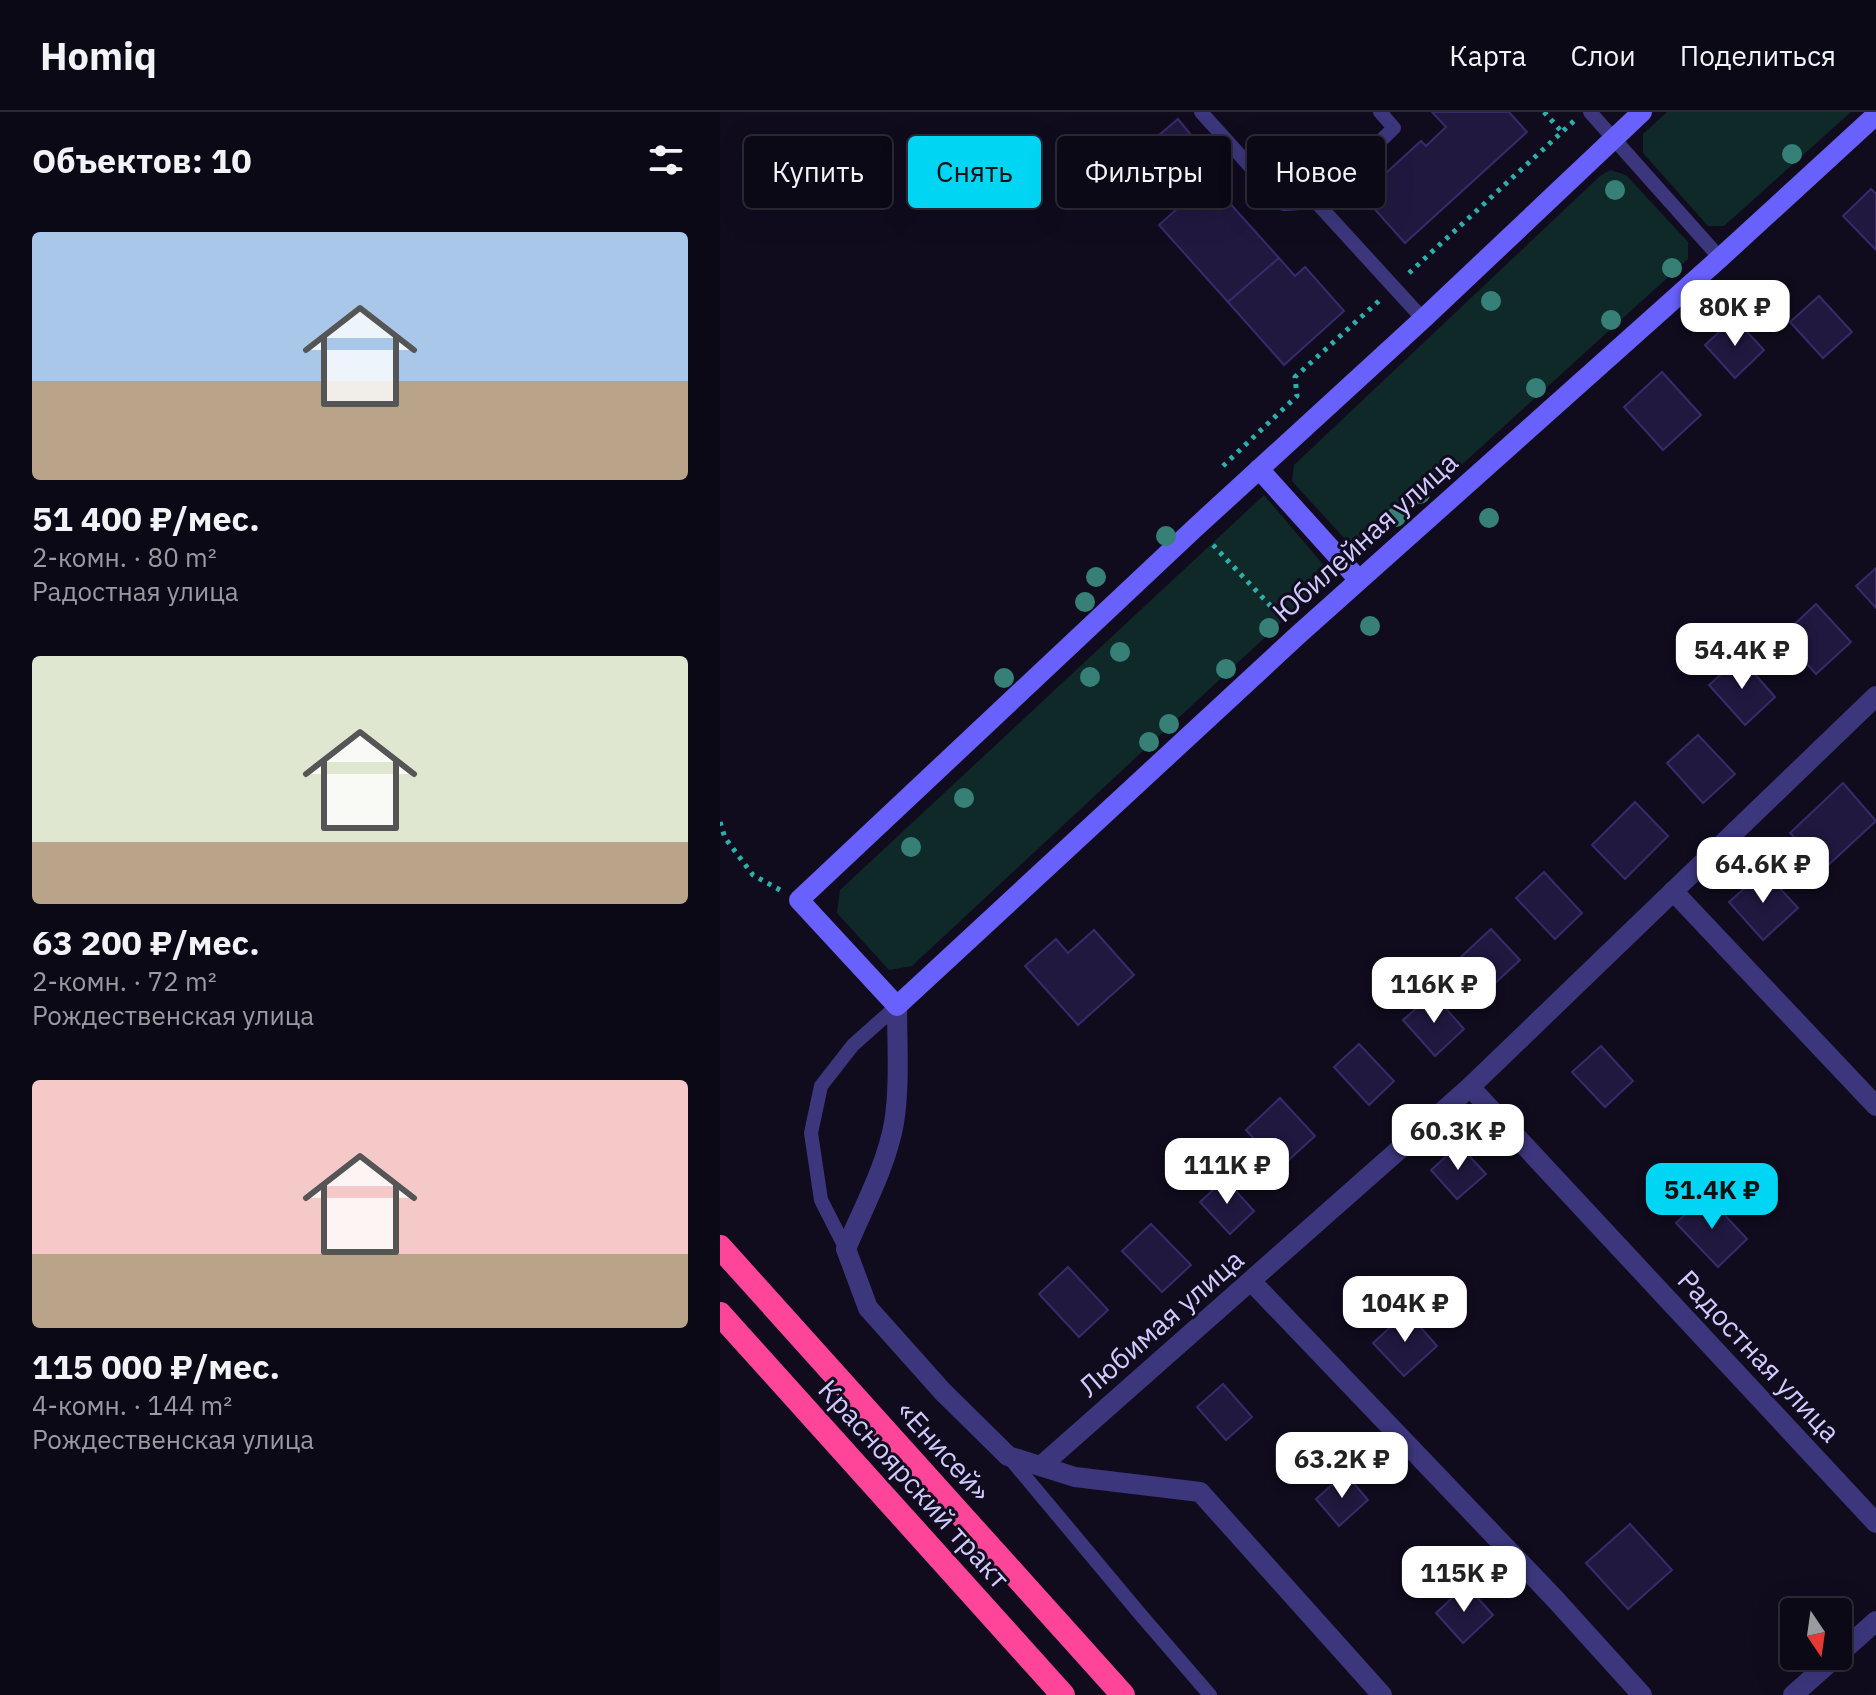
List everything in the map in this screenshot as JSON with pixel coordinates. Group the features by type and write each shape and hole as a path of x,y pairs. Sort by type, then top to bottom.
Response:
{"highway":[{"name":"«Енисей»","path":"720,1247 1123,1695"},
{"name":"Красноярский тракт","path":"720,1314 1063,1695"}],"main road":[{"path":"897,1006 799,900 1642,112"},
{"name":"Юбилейная улица","path":"897,1006 1359,580 1876,115"},
{"path":"1259,469 1359,580"}],"street":[{"name":"Любимая улица","path":"1041,1466 1470,1087 1876,696"},
{"path":"1673,891 1876,1106"},
{"path":"897,1006 894,1122 885,1159 846,1249 868,1308 943,1392 1008,1456 1075,1477 1200,1492 1382,1695"},
{"name":"Радостная улица","path":"1470,1087 1876,1523"},
{"path":"1251,1281 1555,1599 1642,1695"},
{"path":"1852,1642 1876,1621"},
{"path":"1793,1695 1820,1670"}],"lane":[{"path":"1201,112 1247,163"},
{"path":"1380,112 1394,128 1385,137"},
{"path":"1590,112 1720,258"},
{"path":"1322,208 1423,319"},
{"path":"846,1249 821,1200 811,1133 821,1086 853,1045 897,1006"},
{"path":"1008,1456 1210,1695"}],"path":[{"path":"1544,112 1562,132"},
{"path":"1222,467 1297,396 1295,377 1583,112"},
{"path":"1213,545 1281,617"},
{"path":"720,822 725,838 753,875 799,900"}],"green space":[{"path":"1667,112 1851,112 1724,226 1708,226 1643,153 1643,134"},
{"path":"1610,170 1626,175 1688,242 1688,259 1369,549 1352,547 1292,481 1294,465 1600,176"},
{"path":"1264,495 1332,575 912,966 889,970 837,913 840,890"}],"building":[{"path":"1432,112 1509,112 1527,132 1405,243 1374,208 1385,208 1385,174 1421,141 1426,146 1446,127"},
{"path":"1178,119 1192,136 1158,136"},
{"path":"1871,189 1876,194 1876,250 1843,216"},
{"path":"1231,205 1279,258 1228,302 1159,225 1178,208 1231,208"},
{"path":"1279,258 1295,276 1305,267 1344,311 1284,365 1228,302"},
{"path":"1819,296 1852,332 1823,358 1790,322"},
{"path":"1734,318 1764,350 1735,378 1705,345"},
{"path":"1662,372 1701,415 1663,450 1624,407"},
{"path":"1876,568 1876,608 1856,586"},
{"path":"1816,604 1851,642 1816,674 1782,636"},
{"path":"1740,657 1775,697 1745,725 1709,685"},
{"path":"1698,735 1735,774 1703,803 1667,763"},
{"path":"1843,783 1876,821 1824,869 1790,833"},
{"path":"1635,802 1668,836 1625,879 1592,845"},
{"path":"1764,871 1798,908 1763,940 1729,902"},
{"path":"1544,872 1582,913 1555,939 1516,898"},
{"path":"1491,929 1520,960 1477,1000 1448,969"},
{"path":"1094,930 1134,975 1078,1025 1025,966 1056,939 1068,953"},
{"path":"1433,994 1464,1029 1435,1056 1403,1020"},
{"path":"1359,1044 1394,1081 1369,1105 1334,1067"},
{"path":"1601,1046 1633,1081 1605,1107 1572,1072"},
{"path":"1280,1098 1315,1136 1280,1168 1246,1130"},
{"path":"1459,1145 1486,1174 1457,1199 1431,1170"},
{"path":"1225,1179 1254,1211 1230,1234 1200,1202"},
{"path":"1706,1195 1747,1239 1718,1267 1676,1223"},
{"path":"1151,1224 1191,1265 1162,1292 1122,1251"},
{"path":"1068,1267 1108,1310 1079,1337 1039,1294"},
{"path":"1407,1312 1437,1346 1404,1376 1373,1343"},
{"path":"1223,1384 1252,1417 1226,1440 1197,1407"},
{"path":"1345,1473 1368,1500 1339,1526 1316,1499"},
{"path":"1630,1524 1672,1570 1628,1609 1586,1563"},
{"path":"1466,1585 1493,1615 1463,1643 1436,1613"}]}
